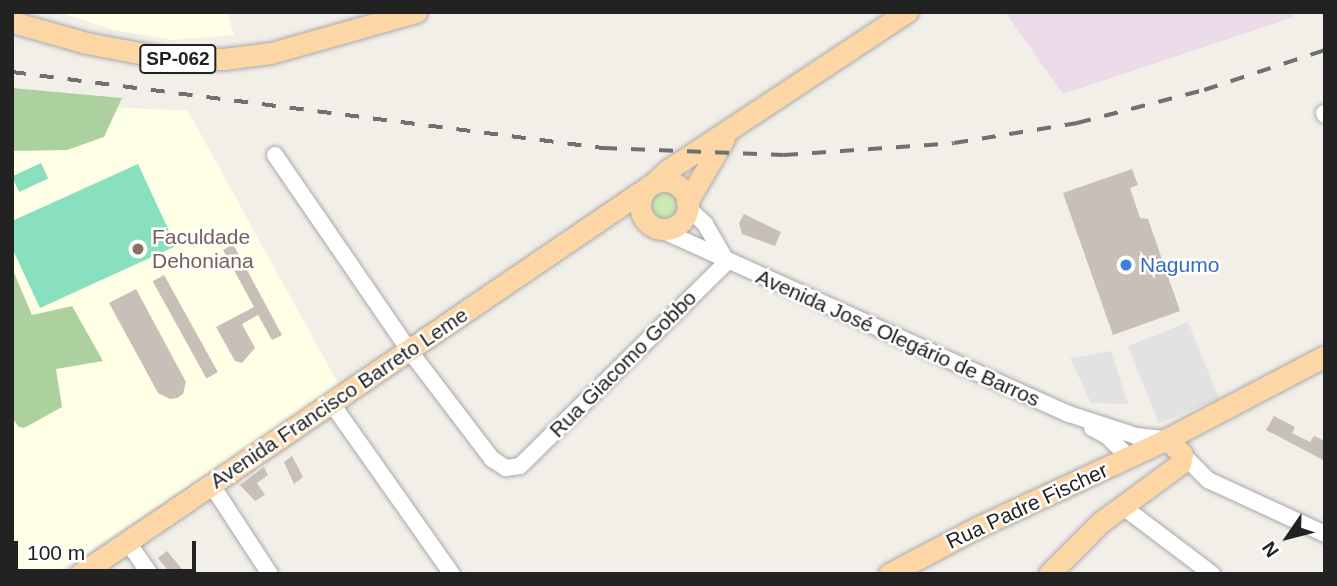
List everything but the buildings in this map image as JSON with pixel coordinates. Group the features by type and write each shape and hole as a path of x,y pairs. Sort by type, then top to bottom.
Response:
{"main road":[{"name":"SP-062","path":"17,12 86,43"},
{"name":"SP-062","path":"12,22 86,43 173,59 224,59 271,53 416,12"},
{"name":"Avenida Francisco Barreto Leme","path":"80,574 651,185 668,170 907,12"},
{"path":"597,222 613,219 667,229 680,223 711,157 729,132"},
{"path":"652,225 640,208 651,185 675,184 687,204"},
{"name":"Rua Padre Fischer","path":"889,574 980,526 1129,457 1174,447 1325,356"},
{"path":"1049,574 1081,540 1180,464 1174,447"},
{"name":"Avenida José Olegário de Barros","path":"1129,457 1141,473 1160,480"}],"street":[{"path":"275,155 409,350"},
{"path":"687,204 705,224 727,262"},
{"name":"Avenida José Olegário de Barros","path":"652,225 727,262 1069,414 1174,447"},
{"name":"Rua Giacomo Gobbo","path":"409,350 492,459 506,468 520,466 727,262"},
{"path":"332,404 452,574"},
{"name":"Avenida José Olegário de Barros","path":"1069,414 1107,436 1129,457"},
{"path":"1174,447 1208,480 1325,534"},
{"path":"211,484 270,574"},
{"path":"1122,506 1212,574"},
{"path":"127,541 150,574"}],"shaded area":[{"path":"60,12 227,12 234,35 173,40 113,30"},
{"path":"1005,12 1292,12 1294,17 1063,94"},
{"name":"Faculdade Dehoniana","path":"12,102 188,111 340,387 54,574 12,574"},
{"path":"1188,322 1219,399 1159,423 1128,346"},
{"path":"1111,351 1128,404 1091,403 1070,358"}],"green space":[{"path":"12,88 122,98 104,137 67,150 12,151"},
{"path":"41,163 48,178 19,192 12,177"},
{"path":"138,164 176,246 40,308 12,248 12,221"},
{"path":"665,189 676,193 680,204 676,215 665,219 654,215 650,204 654,193"},
{"path":"12,268 32,315 72,306 103,361 56,369 62,407 24,428 19,427 12,418"}],"railway":[{"path":"12,72 603,148 784,155 954,143 1077,123 1204,90 1325,50"}],"place":[{"name":"Faculdade Dehoniana","path":"138,249"},
{"name":"Nagumo","path":"1126,265"}]}
